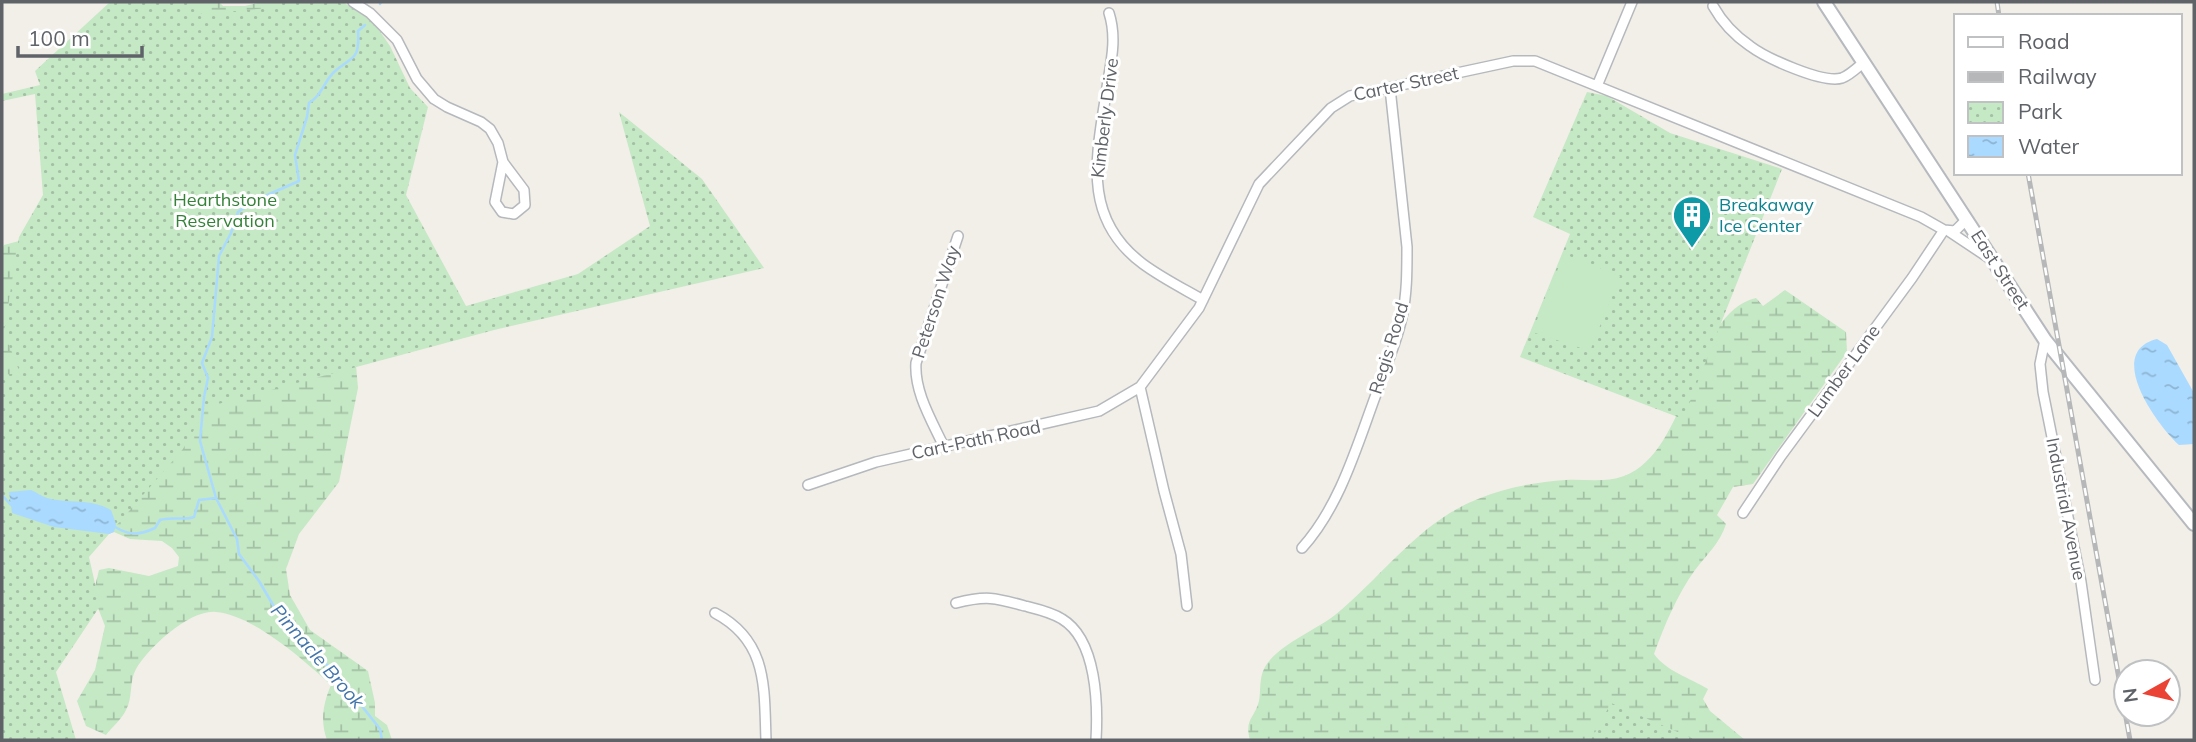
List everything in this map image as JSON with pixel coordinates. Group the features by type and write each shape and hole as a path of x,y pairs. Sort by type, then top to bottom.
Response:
{"main road":[{"name":"East Street","path":"1824,2 2045,340 2194,524"}],"street":[{"path":"353,2 370,13 397,40 413,73 431,96 442,105 477,119 489,129 498,143 503,162 526,196 524,208 514,214 502,212 495,202 503,162"},
{"path":"1597,86 1632,2"},
{"path":"1713,6 1721,21 1756,50 1813,75 1843,78 1864,62"},
{"name":"Kimberly Drive","path":"1109,13 1114,41 1096,163 1101,210 1112,231 1143,264 1203,300"},
{"name":"Carter Street","path":"1140,387 1203,300 1259,184 1338,102 1349,96 1521,60 1535,61 1921,217 1994,261"},
{"name":"Regis Road","path":"1302,548 1315,534 1339,490 1402,318 1408,271 1407,247 1390,88"},
{"path":"1947,231 1955,231 1967,219"},
{"name":"Lumber Lane","path":"1743,513 1781,456 1947,231"},
{"name":"Peterson Way","path":"944,447 915,375 916,363 958,236"},
{"name":"Industrial Avenue","path":"2045,340 2040,364 2043,392 2081,582 2095,680"},
{"path":"1140,387 1181,554 1187,606"},
{"name":"Cart-Path Road","path":"808,485 876,462 1099,411 1140,387"},
{"path":"956,603 988,597 1044,611 1071,626 1086,652 1094,676 1098,707 1096,740"},
{"path":"715,613 738,627 758,658 763,680 766,740"}],"green space":[{"name":"Hearthstone Reservation","path":"110,2 192,2 201,14 269,8 275,2 338,2 379,30 390,46 410,88 428,107 406,195 466,306 578,274 650,226 619,112 702,179 764,268 494,330 207,407 183,449 89,557 100,606 56,672 76,740 2,740 2,375 20,373 4,332 19,237 43,195 35,94 2,101 2,94 40,85 35,71"},
{"name":"Hearthstone Reservation","path":"135,2 219,2 223,6 245,6 261,2 343,2 378,25 380,42 353,331 358,388 339,482 299,534 286,569 290,595 310,630 368,671 375,716 387,725 392,740 327,740 323,712 331,685 293,652 262,630 246,621 216,612 206,613 182,623 150,651 136,669 126,710 106,735 86,726 77,701 95,670 105,626 93,595 99,570 109,568 149,576 178,566 179,557 162,541 130,539 114,532 109,534 2,512 2,250 4,245 34,237"},
{"path":"1587,92 1607,96 1670,133 1782,169 1683,419 1520,357 1570,234 1533,217"},
{"path":"1564,254 1620,276 1590,351 1532,332"},
{"path":"1785,290 1846,332 1847,352 1753,484 1733,487 1717,515 1726,524 1723,531 1683,589 1654,654 1672,670 1708,689 1703,699 1710,711 1745,740 1250,740 1248,727 1259,701 1262,673 1277,653 1335,615 1419,536 1457,509 1499,491 1522,486 1566,480 1617,478 1646,462 1663,440 1678,413 1717,329 1734,309 1756,298 1763,306"},
{"path":"1611,703 1696,740 1591,740"}],"water":[{"path":"2157,339 2167,345 2194,393 2194,444 2179,445 2159,422 2140,389 2135,373 2135,358 2142,346"},
{"path":"31,490 55,500 95,504 111,510 116,524 114,532 109,534 54,527 12,513 9,492"}],"waterway":[{"name":"Pinnacle Brook","path":"365,25 358,31 358,48 354,57 334,72 309,103 295,155 299,181 256,200 238,212 219,256 212,337 202,363 208,378 200,441 216,498 237,539 239,554 259,581 283,622 299,641 335,672 380,729 382,740"},
{"path":"2,495 11,505"},
{"path":"115,527 135,534 145,532 155,528 160,520 194,517 199,500 216,498"}],"railway":[{"path":"1997,2 1999,14"},
{"path":"2028,175 2130,740"}],"place":[{"name":"Breakaway Ice Center","path":"1692,249"}]}
